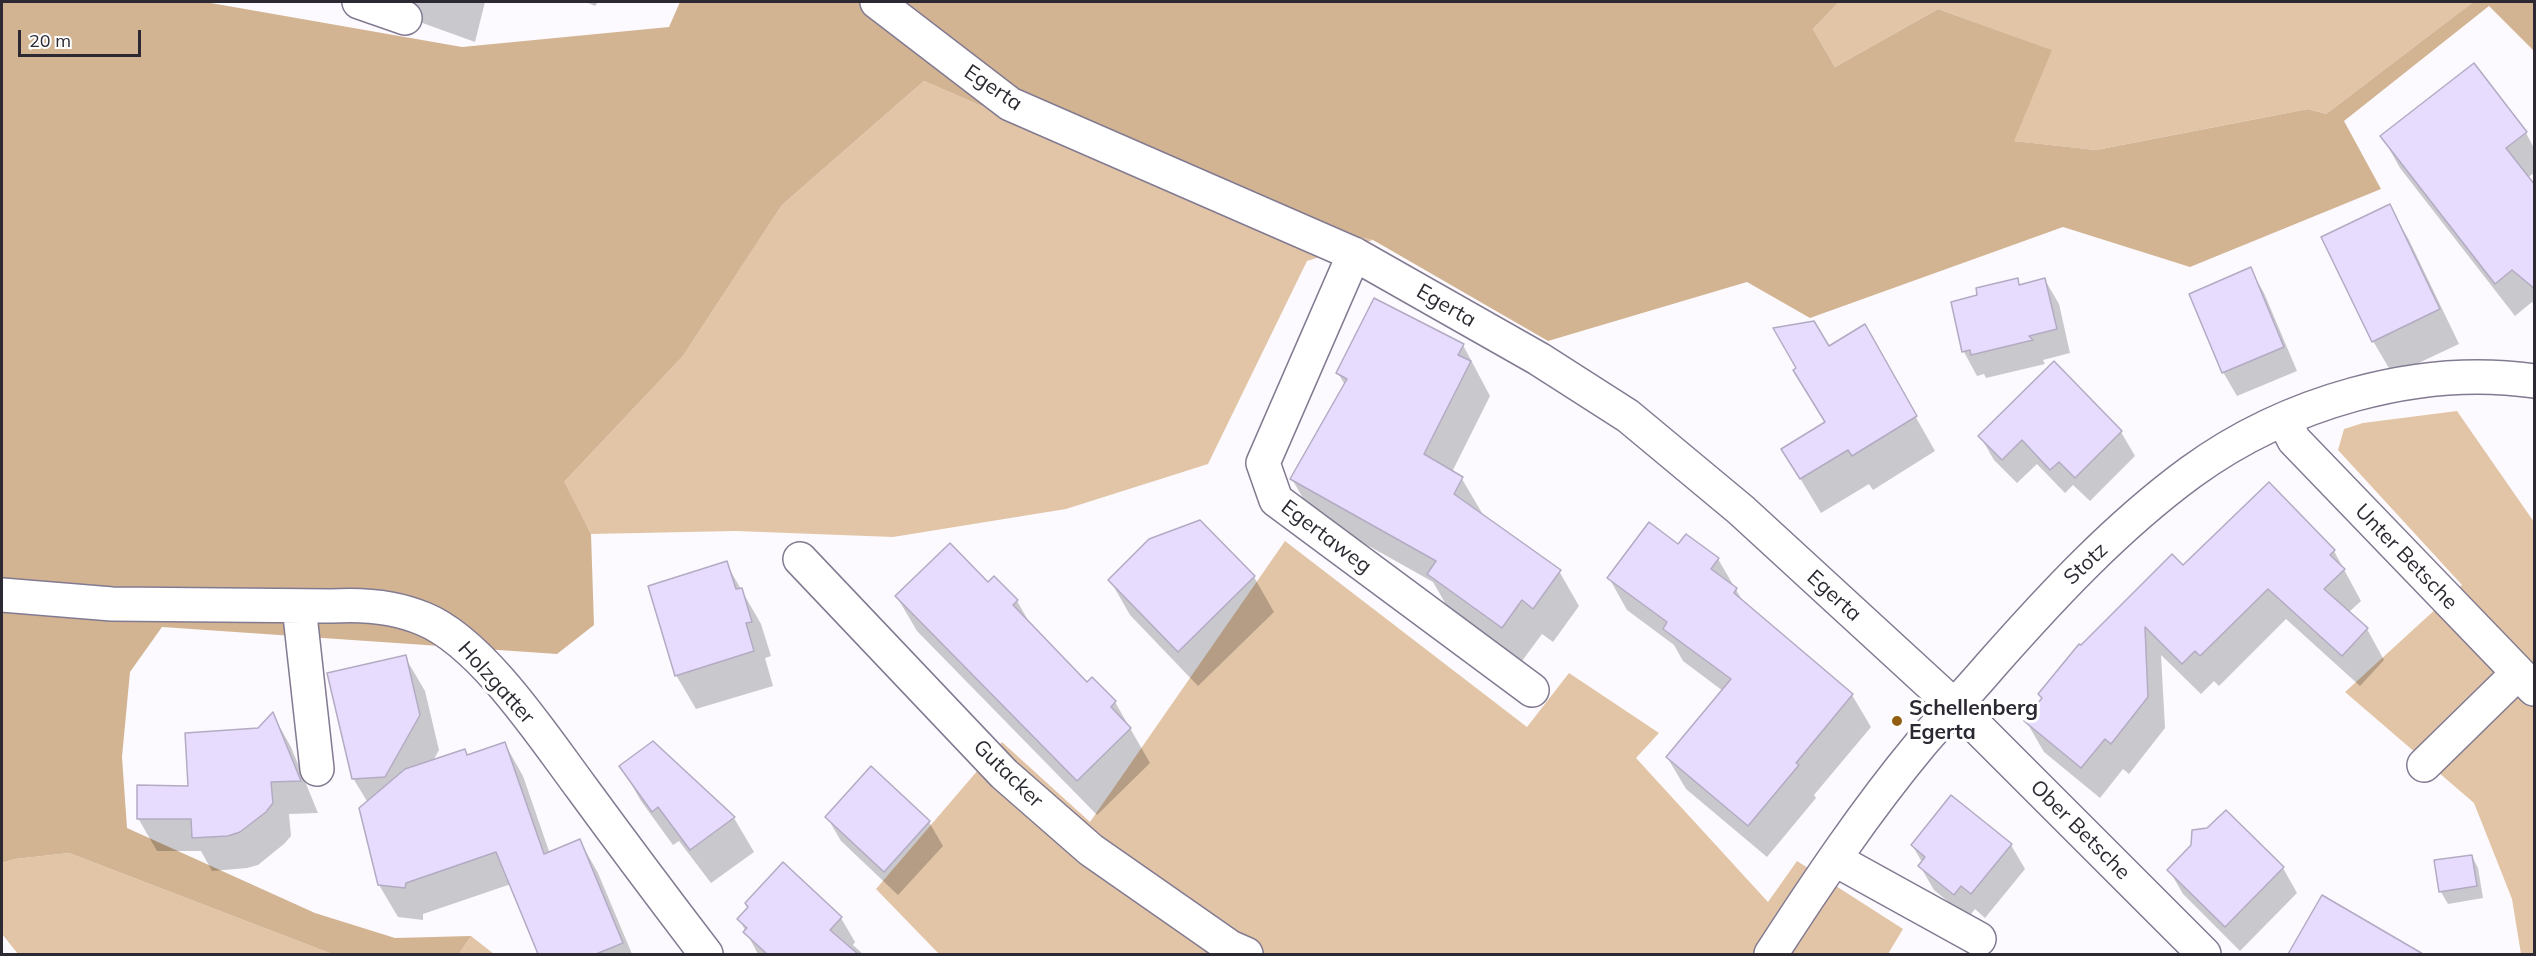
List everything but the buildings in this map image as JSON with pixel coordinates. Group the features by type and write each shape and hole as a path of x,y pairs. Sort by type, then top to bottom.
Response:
{"street":[{"path":"359,2 405,18"},
{"name":"Egerta","path":"877,2 1010,104 1354,254 1539,359 1628,416 1741,510 1955,706"},
{"name":"Egertaweg","path":"1354,254 1263,463 1276,500 1532,690"},
{"name":"Stotz","path":"1771,954 1920,745 2064,583 2160,496 2224,451 2284,420 2360,393 2432,379 2504,377 2535,381"},
{"name":"Unter Betsche","path":"2284,420 2294,440 2526,681"},
{"name":"Gutacker","path":"800,560 1004,774 1091,850 1230,947 1246,954"},
{"name":"Holzgatter","path":"2,595 112,604 299,606 357,604 384,606 425,619 457,639 482,663 527,715 706,954"},
{"path":"299,606 317,769"},
{"path":"2424,765 2526,681"},
{"name":"Ober Betsche","path":"1955,706 2204,954"},
{"path":"1836,860 1979,939"}],"shaded area":[{"path":"2,2 205,2 462,47 669,27 680,2 1839,2 1813,29 1835,67 1938,9 2052,50 2014,141 2096,150 2308,109 2326,114 2473,2 2534,2 2534,51 2489,6 2344,121 2381,189 2190,267 2063,227 1810,318 1747,282 1548,341 1373,240 1216,208 924,81 782,205 683,356 564,482 591,534 594,625 557,654 162,627 130,672 122,757 127,828 315,913 395,938 471,936 459,954 332,954 69,853 15,859 2,863"},
{"path":"1839,2 2473,2 2326,114 2308,109 2096,150 2013,141 2051,50 1938,9 1835,67 1813,29"},
{"path":"924,81 1216,208 1373,240 1307,261 1208,464 1066,509 893,537 736,531 591,534 563,483 683,356 782,205"},
{"path":"2457,411 2534,522 2534,954 2521,954 2512,899 2474,803 2345,692 2462,585 2338,450 2344,429 2363,423"},
{"path":"1285,541 1527,727 1569,673 1659,733 1636,758 1768,902 1797,861 1903,929 1888,954 939,954 876,889 1002,742 1090,822"},
{"path":"69,853 332,954 18,954 2,934 2,863 15,859"},
{"path":"471,936 494,954 459,954"}],"place":[{"name":"Schellenberg Egerta","path":"1897,721"}]}
